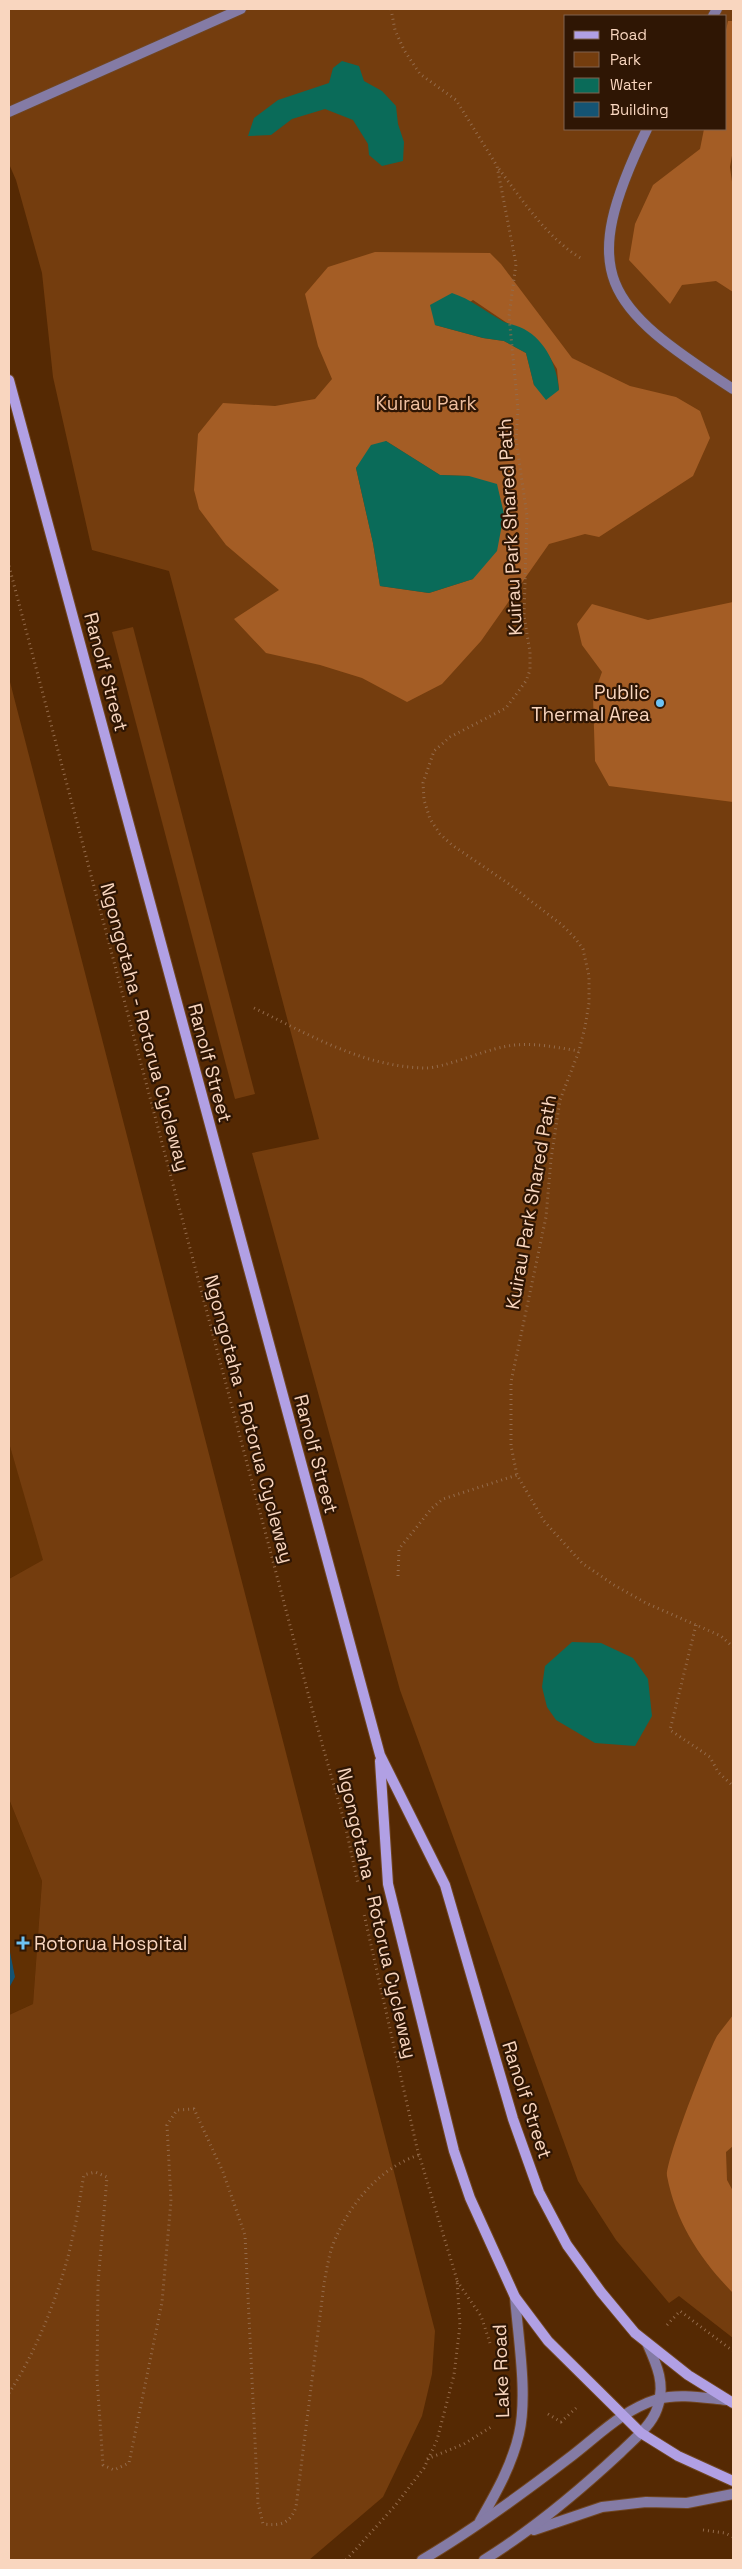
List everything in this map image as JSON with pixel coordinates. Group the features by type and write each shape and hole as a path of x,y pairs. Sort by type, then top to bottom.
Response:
{"main road":[{"name":"Ranolf Street","path":"9,380 380,1755 445,1885 513,2119 539,2192 567,2245 601,2292 647,2344 688,2375 730,2401"},
{"name":"Ranolf Street","path":"380,1755 388,1884 451,2141 470,2198 515,2297 548,2341 621,2416"},
{"path":"621,2416 640,2433 678,2456 733,2481"}],"street":[{"path":"9,112 241,9"},
{"path":"647,130 627,171 612,217 607,244 609,267 619,294 640,322 669,346 733,389"},
{"name":"Lake Road","path":"478,2524 504,2479 520,2427 522,2412 515,2297"},
{"path":"484,2560 526,2533 593,2478 651,2422 660,2398 659,2368 647,2344"},
{"name":"Lake Road","path":"422,2560 478,2524 570,2458 621,2416 660,2398 692,2396 730,2401"},
{"path":"526,2533 602,2507 646,2502 687,2503 733,2494"}],"path":[{"name":"Kuirau Park Shared Path","path":"391,9 394,30 404,50 420,74 456,100 497,166 516,264 509,316 511,353 518,409 516,440 527,516 524,616 530,652 530,670 526,682 506,708 450,737 434,751 423,783 424,800 430,819 440,834 452,845 509,884 562,925 583,949 587,962 590,990 579,1051 560,1100 544,1226 512,1382 512,1446 517,1475 544,1521 582,1563 614,1585 646,1603 721,1636 733,1647"},
{"path":"497,166 537,217 566,249 584,260 609,267"},
{"name":"Ngongotaha - Rotorua Cycleway","path":"9,566 313,1712 345,1824 359,1888"},
{"path":"254,1008 332,1046 384,1064 428,1068 505,1046 534,1045 579,1051"},
{"path":"398,1576 399,1549 432,1508 443,1499 517,1475"},
{"path":"696,1624 670,1730 710,1757 718,1772 733,1786"},
{"name":"Ngongotaha - Rotorua Cycleway","path":"346,2560 394,2507 424,2468 437,2440 454,2375 460,2325 457,2280 419,2155 363,1907"},
{"path":"9,2393 22,2374 60,2285 73,2235 84,2175 95,2172 107,2177 98,2283 97,2378 103,2465 114,2470 129,2463 162,2302 171,2201 167,2125 177,2110 194,2108 223,2172 245,2235 258,2503 263,2524 278,2526 292,2518 296,2507 324,2284 332,2249 344,2222 374,2181 402,2162 419,2155"},
{"name":"Ngongotaha - Rotorua Cycleway","path":"457,2280 481,2316 492,2353"},
{"path":"676,2316 680,2312 733,2350"},
{"path":"546,2413 552,2414 561,2422 572,2413"},
{"path":"427,2459 464,2444 488,2430 495,2422"}],"shaded area":[{"path":"9,1443 44,1560 9,1579"},
{"name":"Rotorua Hospital","path":"9,1799 42,1881 33,2004 9,2015"}],"green space":[{"name":"Kuirau Park","path":"9,9 733,9 733,2338 679,2296 669,2303 616,2240 578,2181 400,1690 252,1153 319,1139 169,571 92,550 53,377 42,273 16,180 9,164"},
{"path":"728,21 733,21 733,150 730,167 733,189 733,292 716,281 682,285 670,304 629,260 635,224 653,185 700,149 704,130 727,130"},
{"path":"375,252 490,253 501,264 572,358 630,386 676,397 700,411 710,438 693,476 599,537 585,534 549,544 481,641 442,684 407,702 362,678 320,665 266,653 234,619 279,590 226,545 199,509 194,490 198,434 223,403 275,406 315,399 332,379 318,346 305,294 328,267","holes":["473,300 544,348 557,369 559,390 534,385 526,353 504,341 483,338 435,325","386,441 440,475 469,476 473,579 429,593 380,586 373,543 356,468"]},
{"path":"733,602 733,802 609,786 595,761 593,697 602,672 582,645 577,624 592,604 648,620"},
{"path":"133,627 255,1094 235,1099 112,632"},
{"path":"9,678 435,2331 432,2374 422,2416 383,2497 309,2560 9,2560 9,2015 33,2004 42,1881 9,1799 9,1579 43,1560 9,1443"},
{"path":"733,2015 733,2146 726,2152 727,2180 733,2191 733,2293 710,2267 683,2225 676,2209 667,2176 673,2150 705,2063 717,2036"}],"water":[{"path":"342,61 359,66 364,81 382,91 396,106 398,124 404,142 403,161 382,166 369,155 368,144 353,120 325,109 292,119 271,135 248,136 254,118 278,100 329,83 333,68"},
{"path":"452,293 502,321 532,334 544,347 553,363 559,390 546,400 534,385 526,353 504,341 483,338 435,325 430,305"},
{"path":"386,441 440,475 469,476 497,484 504,514 497,551 473,579 429,593 380,586 373,543 356,468 371,445"},
{"path":"572,1642 601,1643 633,1658 648,1679 652,1716 635,1746 595,1743 556,1720 547,1707 542,1687 545,1666"}],"building":[{"path":"9,1947 15,1977 9,1988"}],"place":[{"name":"Public Thermal Area","path":"660,703"},
{"name":"Rotorua Hospital","path":"23,1943"}]}
